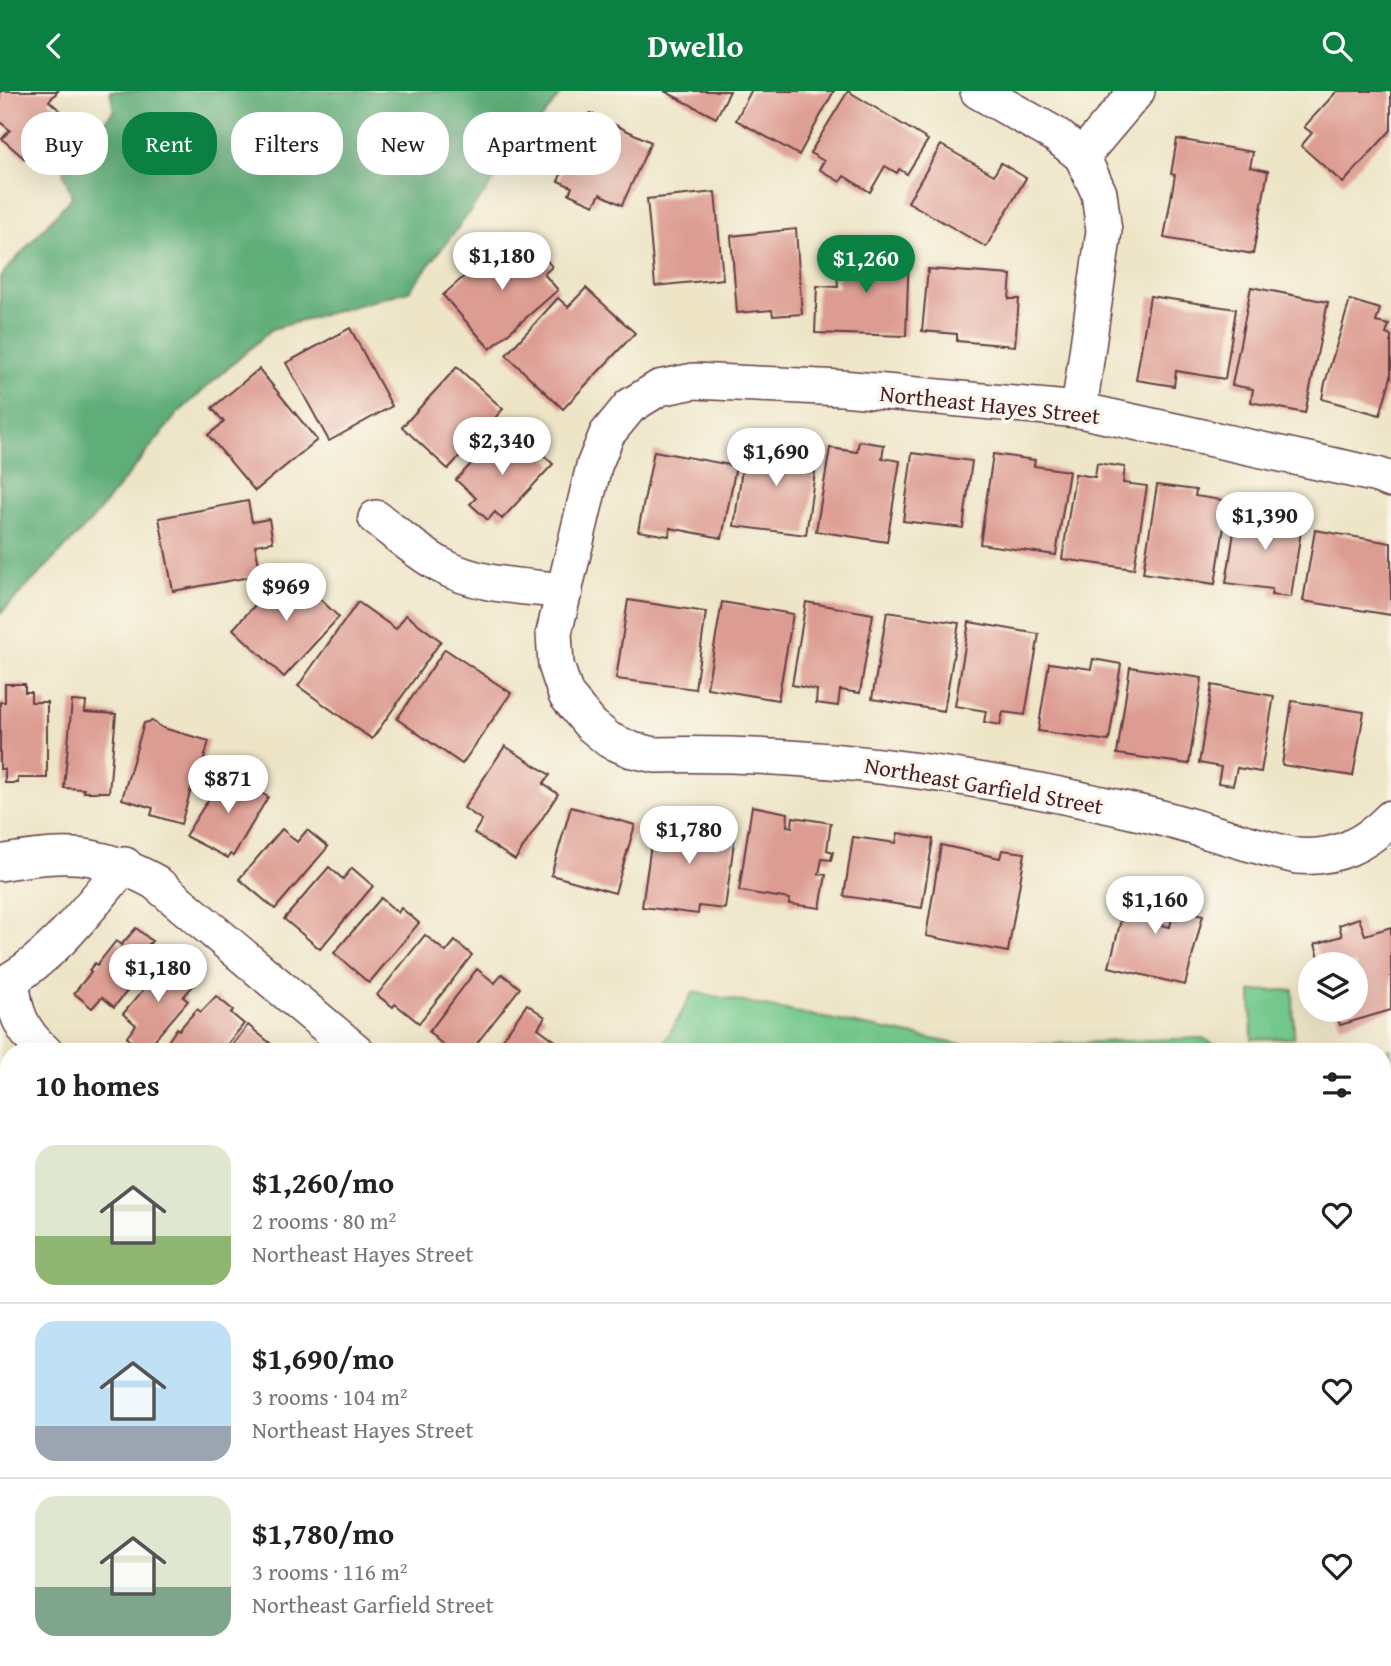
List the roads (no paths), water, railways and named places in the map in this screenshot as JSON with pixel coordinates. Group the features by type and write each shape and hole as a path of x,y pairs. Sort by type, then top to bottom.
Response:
{"street":[{"path":"978,91 1056,135 1082,156 1099,193 1104,231 1079,410"},
{"path":"1082,156 1137,91"},
{"name":"Northeast Hayes Street","path":"565,591 594,466 607,434 631,406 659,388 694,381 842,388 1079,410 1391,480"},
{"path":"376,518 425,556 467,577 565,591"},
{"name":"Northeast Garfield Street","path":"565,591 554,633 555,665 566,695 591,725 609,740 632,750 655,755 819,759 1021,787 1151,815 1297,856 1336,854 1358,846 1382,827"},
{"path":"0,863 63,854 125,865 155,882 346,1043"},
{"path":"37,1043 20,1025 6,977 32,967 48,952 125,865"}]}
